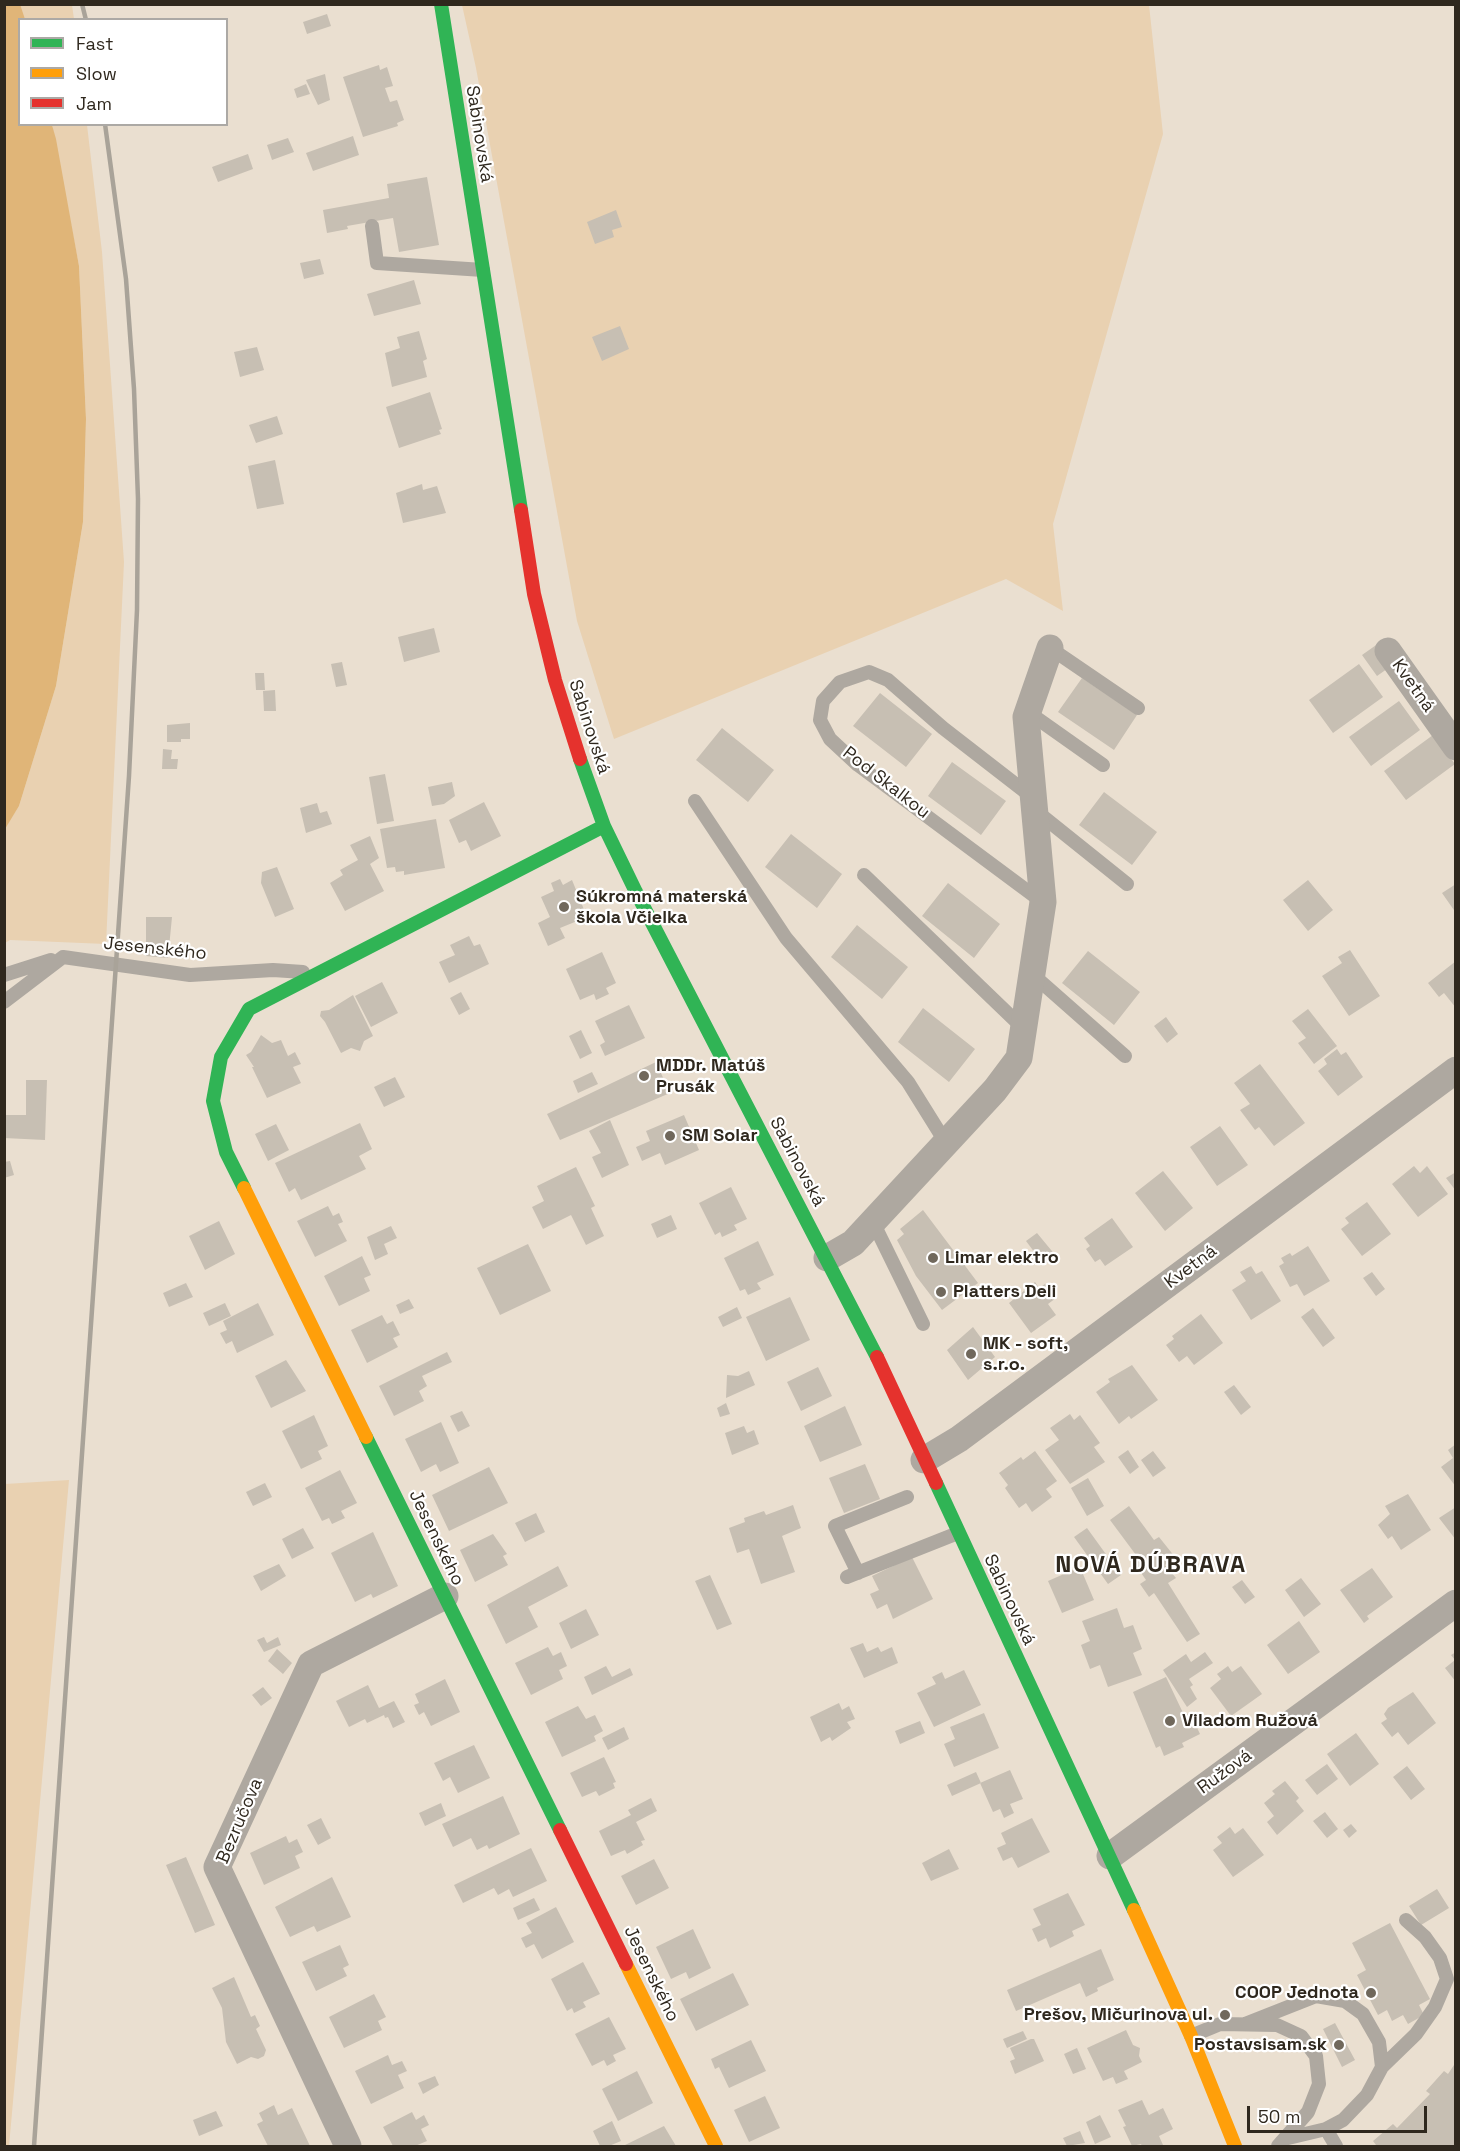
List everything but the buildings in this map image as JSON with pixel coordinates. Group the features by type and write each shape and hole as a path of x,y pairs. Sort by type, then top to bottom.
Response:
{"main road":[{"name":"Sabinovská","path":"441,4 537,604 562,705 604,826 713,1043 827,1258 924,1460 1110,1856 1191,2036 1235,2146"},
{"name":"Jesenského","path":"604,826 317,972 249,1010 221,1057 213,1101 226,1152 716,2146"}],"street":[{"path":"827,1258 853,1243 994,1090 1019,1058 1043,902 1028,712 1050,648"},
{"name":"Kvetná","path":"1388,651 1447,715 1455,747"},
{"name":"Kvetná","path":"924,1460 952,1444 1455,1070"},
{"name":"Bezručova","path":"348,2146 217,1867 311,1664 445,1596"},
{"name":"Ružová","path":"1110,1856 1455,1603"}],"lane":[{"path":"372,226 377,263 483,270"},
{"path":"1050,648 1138,708"},
{"name":"Pod Skalkou","path":"1043,902 858,765 830,739 820,720 823,701 840,682 869,672 888,680 1127,884"},
{"path":"1028,712 1103,765"},
{"path":"695,801 786,938 908,1082 946,1143"},
{"path":"864,875 1023,1028"},
{"path":"4,975 63,957"},
{"path":"4,1002 63,957"},
{"name":"Jesenského","path":"63,957 190,975 273,970 317,972"},
{"path":"1032,974 1125,1056"},
{"path":"873,1222 923,1324"},
{"path":"907,1497 835,1526 853,1575 958,1533"},
{"path":"1281,2143 1343,2120 1367,2095 1382,2067 1416,2034 1435,2007 1447,1979 1440,1958 1425,1937 1406,1920"},
{"path":"1245,2024 1316,1996 1345,2001 1363,2014 1379,2042 1382,2067"},
{"path":"1191,2036 1220,2024 1277,2025 1301,2036 1316,2056 1319,2084 1308,2112 1281,2143"},
{"path":"1326,2128 1336,2146"}],"shaded area":[{"path":"20,4 25,18 18,18 18,126 52,126 56,139 79,266 86,419 83,522 56,686 19,806 5,829 4,5"},
{"path":"20,5 72,5 74,18 25,18"},
{"path":"462,5 1149,5 1163,134 1053,524 1063,611 1006,579 614,739 577,621 476,68"},
{"path":"52,126 87,126 102,252 124,562 106,944 10,940 5,943 4,829 19,806 56,686 83,522 86,419 79,266"},
{"path":"69,1480 9,2146 5,2146 5,1484"}],"railway":[{"path":"82,4 86,18"},
{"path":"34,2146 129,776 137,610 138,499 134,389 126,279 105,126"}],"traffic: fast":[{"path":"441,4 521,510"},
{"path":"580,759 604,826 636,892 877,1357"},
{"path":"244,1188 226,1152 213,1101 221,1057 249,1009 604,826"},
{"path":"366,1437 560,1830"},
{"path":"936,1483 1134,1910"}],"traffic: slow":[{"path":"244,1188 366,1437"},
{"path":"1134,1910 1191,2036 1235,2146"},
{"path":"626,1964 716,2146"}],"traffic: jam":[{"path":"521,510 534,594 555,680 580,759"},
{"path":"877,1357 936,1483"},
{"path":"560,1830 626,1964"}],"place":[{"name":"Súkromná materská škola Včielka","path":"564,907"},
{"name":"MDDr. Matúš Prusák","path":"644,1076"},
{"name":"SM Solar","path":"670,1136"},
{"name":"Limar elektro","path":"933,1258"},
{"name":"Platters Deli","path":"941,1292"},
{"name":"MK - soft, s.r.o.","path":"971,1354"},
{"name":"Viladom Ružová","path":"1170,1721"},
{"name":"COOP Jednota","path":"1371,1993"},
{"name":"Prešov, Mičurinova ul.","path":"1225,2015"},
{"name":"Postavsisam.sk","path":"1339,2045"}],"district":[{"name":"NOVÁ DÚBRAVA","path":"1151,1565"}]}
